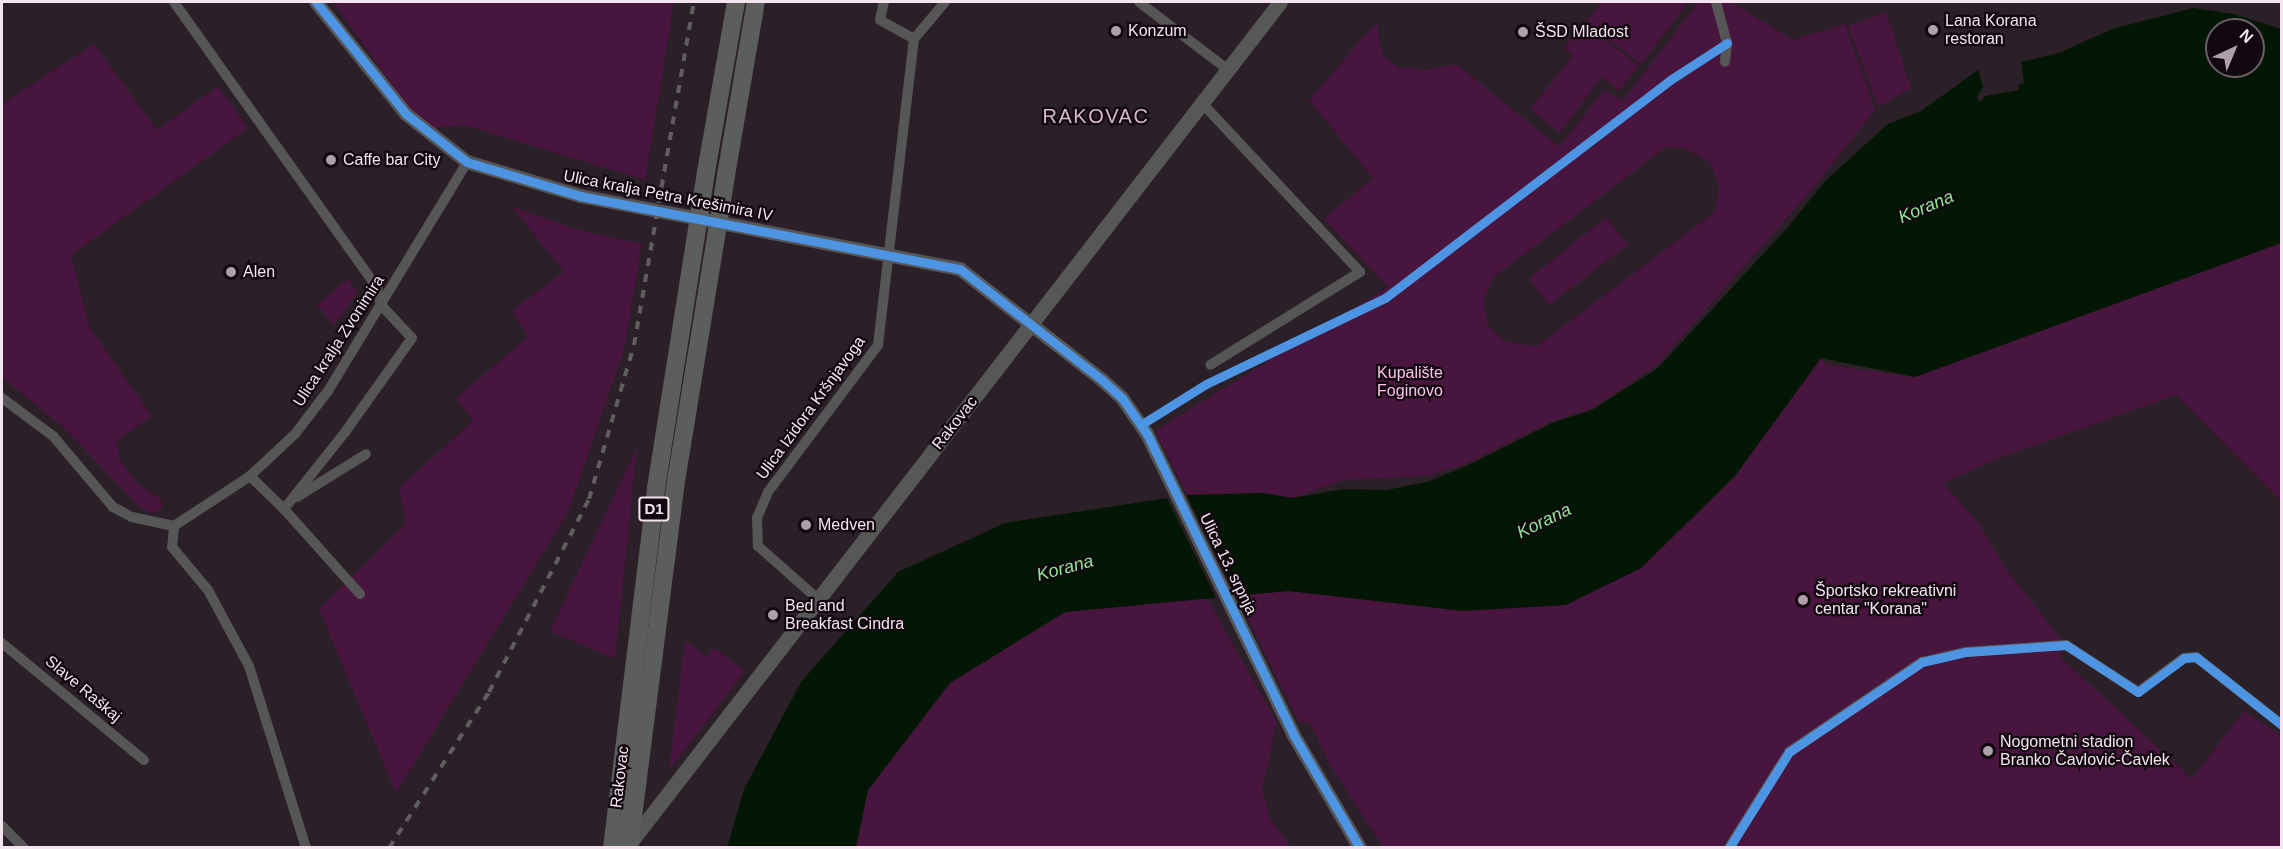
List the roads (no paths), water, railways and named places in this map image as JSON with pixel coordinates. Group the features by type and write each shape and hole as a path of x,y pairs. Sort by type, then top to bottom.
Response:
{"highway":[{"name":"Rakovac","path":"612,848 656,488 706,172 736,2"},
{"name":"Rakovac","path":"627,848 676,475 756,2"}],"main road":[{"name":"Rakovac","path":"627,848 1280,2"}],"street":[{"path":"174,2 377,288 381,305 412,338 284,509"},
{"name":"Ulica kralja Petra Krešimira IV","path":"316,2 406,114 467,162 580,196 888,253 960,269 1032,324"},
{"path":"884,2 880,20 914,39 945,2"},
{"path":"1139,2 1227,69"},
{"path":"1716,2 1727,43 1725,62"},
{"name":"Ulica Izidora Kršnjavoga","path":"819,600 758,546 757,519 768,492 878,345 914,39"},
{"path":"1202,102 1360,272 1210,365"},
{"name":"Ulica kralja Zvonimira","path":"174,526 250,476 309,417 381,305 467,162"},
{"name":"Ulica 13. srpnja","path":"1032,324 1122,398 1152,443 1284,716 1360,848"},
{"path":"2,398 53,436 113,507 132,517 174,526 172,547 208,590 249,666 306,848"},
{"path":"292,500 366,454"},
{"path":"250,476 284,509 360,594"},
{"name":"Slave Raškaj","path":"2,643 144,760"},
{"path":"1729,848 1789,752 1922,662 1965,652 2066,645 2138,692 2184,658 2196,657 2282,725"},
{"path":"2,826 24,848"}],"water":[{"name":"Korana","path":"2193,8 2247,18 2205,18 2205,78 2265,78 2265,24 2281,29 2281,243 1915,377 1821,358 1735,476 1641,568 1566,605 1463,611 1288,591 1065,612 950,683 868,790 856,847 727,848 744,789 801,682 898,572 1005,523 1187,495 1262,493 1293,498 1343,489 1387,490 1427,482 1466,466 1552,423 1592,410 1658,368 1788,227 1826,180 1888,124 1921,111 1978,70 1983,86 1977,98 1981,102 1985,96 2019,90 2018,85 2024,83 2021,62 2059,53 2112,29"}],"railway":[{"path":"389,848 489,692 589,499 634,345 694,2"}],"place":[{"name":"Lana Korana restoran","path":"1933,30"},
{"name":"Konzum","path":"1116,31"},
{"name":"ŠSD Mladost","path":"1523,32"},
{"name":"Caffe bar City","path":"331,160"},
{"name":"Alen","path":"231,272"},
{"name":"Medven","path":"806,525"},
{"name":"Športsko rekreativni centar \"Korana\"","path":"1803,600"},
{"name":"Bed and Breakfast Cindra","path":"773,615"},
{"name":"Nogometni stadion Branko Čavlović-Čavlek","path":"1988,751"}],"district":[{"name":"RAKOVAC","path":"1096,116"}],"park label":[{"name":"Kupalište Foginovo","path":"1410,382"}]}
